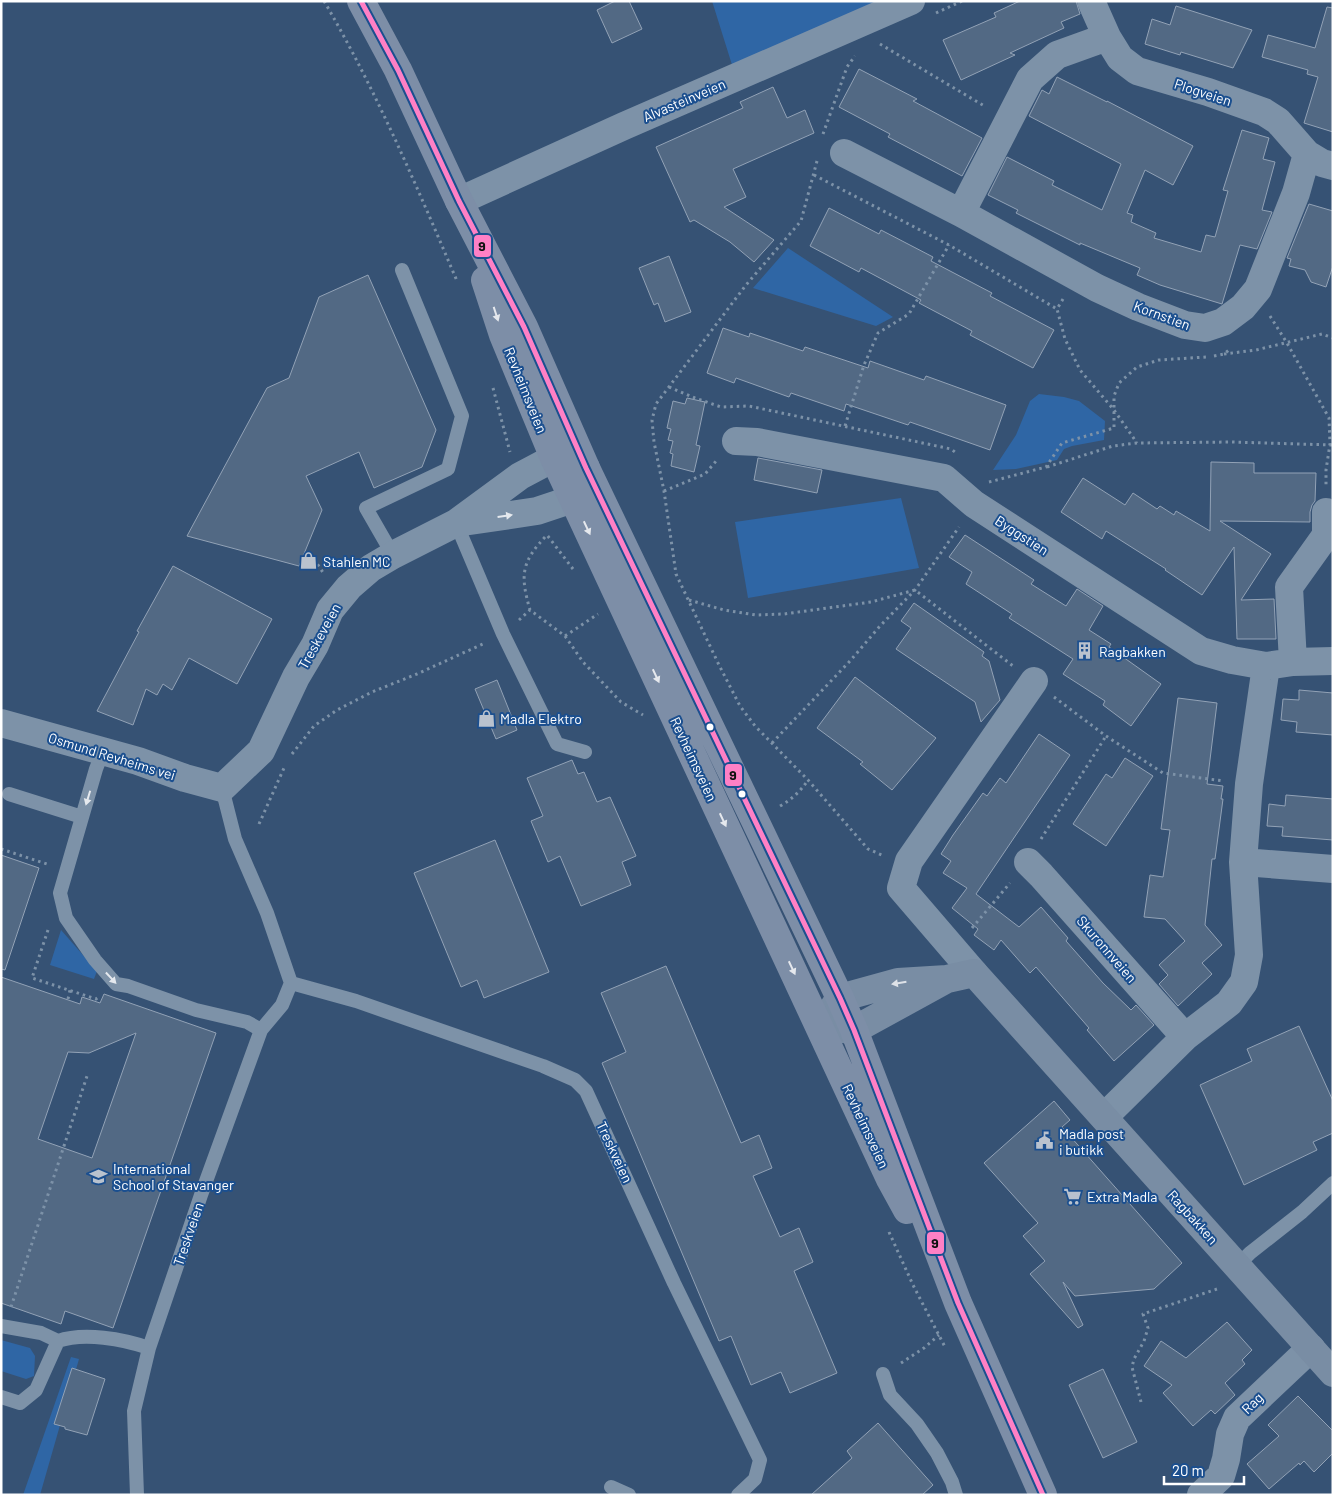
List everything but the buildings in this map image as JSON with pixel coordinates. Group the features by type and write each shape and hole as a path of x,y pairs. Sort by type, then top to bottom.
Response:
{"main road":[{"name":"Revheimsveien","path":"361,1 398,70 459,202 524,327 586,468 840,998 854,1030 958,1304 1042,1495"},
{"name":"Revheimsveien","path":"459,202 503,335 554,458 890,1179 958,1304"}],"street":[{"name":"Alvasteinveien","path":"459,202 624,126 911,1"},
{"name":"Plogveien","path":"1091,1 1107,37 1120,58 1137,71 1208,92 1264,112 1278,121 1308,154 1322,163 1333,166"},
{"path":"961,212 1030,79 1057,55 1107,37"},
{"name":"Kornstien","path":"833,146 961,212 1075,276 1138,307 1185,325 1205,328 1222,322 1243,307 1258,289 1296,193 1308,154"},
{"name":"Byggstien","path":"736,441 757,442 944,478 982,493 1201,651 1232,660 1266,666 1293,662 1333,661"},
{"path":"554,458 586,468 573,499"},
{"name":"Treskeveien","path":"222,788 262,751 296,677 314,645 330,610 349,587 371,568 456,523 520,476 554,458"},
{"name":"Treskeveien","path":"456,523 537,511 573,499"},
{"path":"1293,662 1289,586 1326,535 1326,512"},
{"path":"1104,1117 1185,1038 1229,1003 1244,982 1249,955 1243,862 1249,784 1266,666"},
{"name":"Ragbakken","path":"1034,682 907,866 901,888 974,973 1333,1373"},
{"name":"Osmund Revheims vei","path":"1,723 138,761 185,778 222,788"},
{"name":"Skuronnveien","path":"1028,862 1185,1038"},
{"path":"1243,862 1333,869"},
{"path":"947,978 854,1030 820,1027 840,998 898,982 947,978 974,973"},
{"name":"Rag","path":"1201,1495 1221,1476 1230,1434 1237,1418 1310,1348"}],"lane":[{"path":"393,555 366,508 448,469 462,416 402,270"},
{"path":"456,523 503,634 557,744 585,752"},
{"path":"103,751 60,893 66,918 95,960 116,984 128,986 196,1010 247,1022 262,1030"},
{"path":"222,788 235,839 267,913 291,982"},
{"path":"9,794 82,817"},
{"name":"Treskveien","path":"137,1495 134,1410 149,1348 201,1195 262,1030 282,1005 291,982 356,1001 543,1066 575,1080 586,1091 760,1460 755,1479 738,1495"},
{"path":"1237,1266 1333,1184"},
{"path":"3,1326 40,1333 58,1341"},
{"path":"1,1397 20,1403 36,1390 58,1341 68,1337 86,1336 133,1342 149,1348"},
{"path":"883,1374 890,1394 917,1424 936,1453 952,1482 956,1495"},
{"path":"611,1487 629,1495"}],"path":[{"path":"324,1 368,84 428,213 458,285"},
{"path":"936,13 962,1"},
{"path":"883,37 874,41 1008,120"},
{"path":"833,146 847,67 856,54"},
{"path":"818,158 801,221 746,286 656,404 652,420 654,442 664,491 676,574 740,706 755,726 808,780 868,849 907,866"},
{"path":"814,175 948,246 1057,309"},
{"path":"845,426 864,365 878,333 910,314 948,246"},
{"path":"1075,276 1057,309 1064,339 1080,370 1114,410 1137,443"},
{"path":"1267,313 1287,343 1329,418 1332,444 1326,470 1326,512"},
{"path":"1224,354 1256,350 1322,334 1333,338"},
{"path":"669,387 721,407 749,406 951,449 958,454"},
{"path":"493,388 511,458"},
{"path":"1046,467 1062,443 1114,428 1114,410"},
{"path":"664,491 705,474 736,441"},
{"path":"982,493 1046,467 1113,446 1137,443 1232,442 1332,444"},
{"path":"772,743 915,590 982,493 983,476"},
{"path":"548,535 535,548 527,561 523,578 530,610 565,636 583,662 621,702 645,716"},
{"path":"314,559 329,580"},
{"path":"689,600 724,610 756,615 784,614 871,602 915,590"},
{"path":"915,590 1106,736 1163,773 1249,784"},
{"path":"259,824 288,761 314,726 337,710 372,692 417,674 503,634 530,610"},
{"path":"565,636 599,613"},
{"path":"972,927 1028,862 1106,736"},
{"path":"780,806 792,799 808,780"},
{"path":"1,849 67,870"},
{"path":"60,893 32,978 96,999 116,984"},
{"path":"68,1000 70,990"},
{"path":"3,1326 88,1073"},
{"path":"1141,1402 1132,1367 1148,1328 1143,1314 1227,1285 1237,1266"},
{"path":"883,1374 924,1348 939,1335"}],"shaded area":[{"path":"712,1 881,1 733,68"},
{"path":"788,248 893,317 876,326 753,288"},
{"path":"1039,394 1079,401 1105,421 1104,440 1064,449 1057,460 1016,469 993,470 1016,435 1030,401"},
{"path":"901,498 919,568 748,598 735,522"},
{"path":"61,930 97,971 94,979 50,965"},
{"path":"1,1340 30,1348 35,1356 34,1376 26,1379 1,1371"},
{"path":"71,1357 79,1359 40,1495 23,1495"}],"transit line":[{"name":"9","path":"361,1 398,70 459,201 524,327 586,468 840,998 854,1030 958,1303 1043,1495"}],"place":[{"name":"Stahlen MC","path":"309,561"},
{"name":"Ragbakken","path":"1085,651"},
{"name":"Madla Elektro","path":"486,718"},
{"name":"Madla post i butikk","path":"1045,1141"},
{"name":"International School of Stavanger","path":"99,1176"},
{"name":"Extra Madla","path":"1073,1196"}]}
